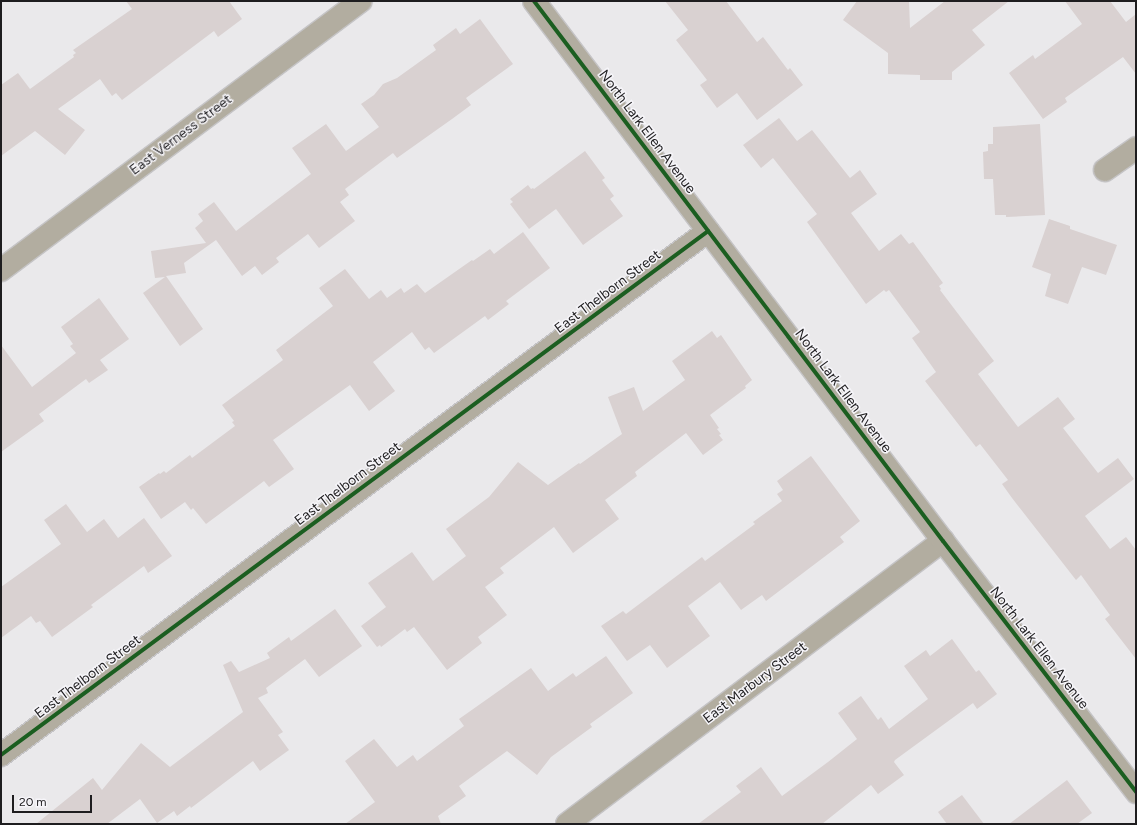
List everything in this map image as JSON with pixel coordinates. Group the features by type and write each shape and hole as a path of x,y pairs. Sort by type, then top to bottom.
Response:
{"street":[{"name":"East Verness Street","path":"1,270 360,1"},
{"name":"North Lark Ellen Avenue","path":"534,1 943,542 1136,792"},
{"path":"1105,170 1136,148"},
{"name":"East Thelborn Street","path":"1,755 708,231"},
{"name":"East Marbury Street","path":"566,824 943,542"}],"building":[{"path":"126,1 229,1 242,19 218,37 214,31 122,100 116,93 112,96 100,79 58,109 85,130 65,155 35,131 1,156 1,85 18,73 30,89 74,57 73,55 76,53 73,50 132,9"},
{"path":"665,1 726,1 757,42 763,37 788,70 790,68 803,85 757,120 737,93 717,108 700,85 707,80 676,40 688,30"},
{"path":"857,1 909,1 910,28 945,1 1009,1 972,30 985,45 952,72 952,80 920,80 920,75 888,74 888,53 843,20"},
{"path":"1065,1 1110,1 1126,22 1136,14 1136,74 1123,57 1065,98 1067,102 1043,119 1009,73 1033,55 1035,59 1082,24"},
{"path":"480,19 513,64 466,98 471,105 397,158 393,153 345,189 349,195 340,202 355,221 319,248 308,234 276,258 279,262 262,275 255,266 242,276 216,240 184,263 186,273 166,276 203,329 180,346 143,293 165,277 155,278 151,251 206,243 195,228 203,221 198,214 214,202 236,231 311,174 292,148 326,124 346,151 379,127 361,104 374,95 383,84 397,78 436,50 433,45 456,28 460,34"},
{"path":"779,118 797,141 812,130 850,178 860,170 877,194 851,213 879,251 901,234 909,244 913,242 943,283 939,286 941,289 940,290 994,361 978,374 1018,427 1058,397 1075,419 1063,428 1098,473 1118,458 1134,479 1085,516 1110,549 1126,537 1136,550 1136,659 1105,619 1110,615 1081,575 1076,580 1002,484 1008,480 980,444 976,447 925,381 936,372 912,338 920,332 889,290 886,292 884,290 866,304 807,222 817,214 773,158 761,168 743,145"},
{"path":"1040,124 1045,215 1006,217 1006,215 995,215 993,179 984,179 983,152 988,151 988,144 993,144 993,127"},
{"path":"585,151 605,178 602,180 614,196 610,199 623,216 583,245 556,209 529,229 510,204 513,202 510,199 528,185 531,189 534,189"},
{"path":"1049,219 1070,226 1070,229 1117,245 1106,275 1082,267 1068,304 1045,296 1051,274 1032,267"},
{"path":"523,232 550,268 506,301 509,304 488,320 485,316 434,353 429,347 425,350 412,332 373,362 395,391 369,411 350,385 273,440 294,469 269,487 264,481 206,524 193,508 191,510 185,502 161,519 139,487 159,473 160,474 164,471 166,473 190,455 192,458 235,426 232,422 234,421 222,405 283,360 276,350 333,306 319,288 345,269 369,299 381,290 387,298 401,288 404,293 417,284 425,293 490,249 494,254"},
{"path":"99,298 129,339 100,360 108,370 89,383 86,379 39,414 44,421 1,452 1,345 32,387 76,353 70,346 73,344 61,327"},
{"path":"712,331 717,338 721,335 752,380 745,386 746,388 710,415 719,428 717,429 721,434 719,435 723,440 703,455 686,433 635,472 637,476 605,500 619,519 573,553 554,527 500,568 504,573 485,587 507,615 478,637 482,643 447,670 414,627 407,632 405,629 381,647 380,645 377,647 361,626 386,607 368,583 412,552 433,581 466,556 446,529 489,497 518,462 548,485 579,463 580,464 622,434 608,397 634,387 643,411 685,380 672,361"},
{"path":"811,456 860,521 840,537 844,542 766,601 762,595 741,610 720,582 688,606 710,636 667,668 650,645 627,661 601,626 623,611 626,614 702,557 705,561 755,524 753,522 782,501 777,494 783,490 777,481"},
{"path":"66,504 87,532 104,519 118,538 144,518 172,556 148,573 144,566 91,605 93,607 52,637 40,621 36,623 31,616 1,638 1,587 61,544 44,520"},
{"path":"335,609 362,646 319,677 305,659 266,688 268,693 258,698 283,732 278,735 289,750 260,771 253,761 191,808 190,806 177,816 174,811 157,823 140,799 107,824 36,824 93,778 102,790 141,743 170,767 243,712 223,665 231,661 239,672 270,658 267,653 289,637 291,641"},
{"path":"952,639 976,672 979,670 997,694 977,709 973,703 895,760 894,762 904,775 878,794 871,785 822,824 698,824 741,792 736,786 761,767 782,796 828,762 857,739 838,713 861,696 878,720 881,717 889,729 928,699 904,666 926,650 930,656"},
{"path":"606,656 633,693 590,724 592,727 551,757 537,775 507,751 459,786 466,796 438,816 441,824 345,824 375,802 345,761 374,739 397,767 413,755 417,761 464,726 459,719 531,668 548,691 573,673 576,677"},
{"path":"1067,780 1092,813 1077,824 1009,824"},
{"path":"962,795 984,824 947,824 938,812"}],"cycle path":[{"path":"534,1 943,541 1136,792"},
{"path":"1,755 708,231"}]}
